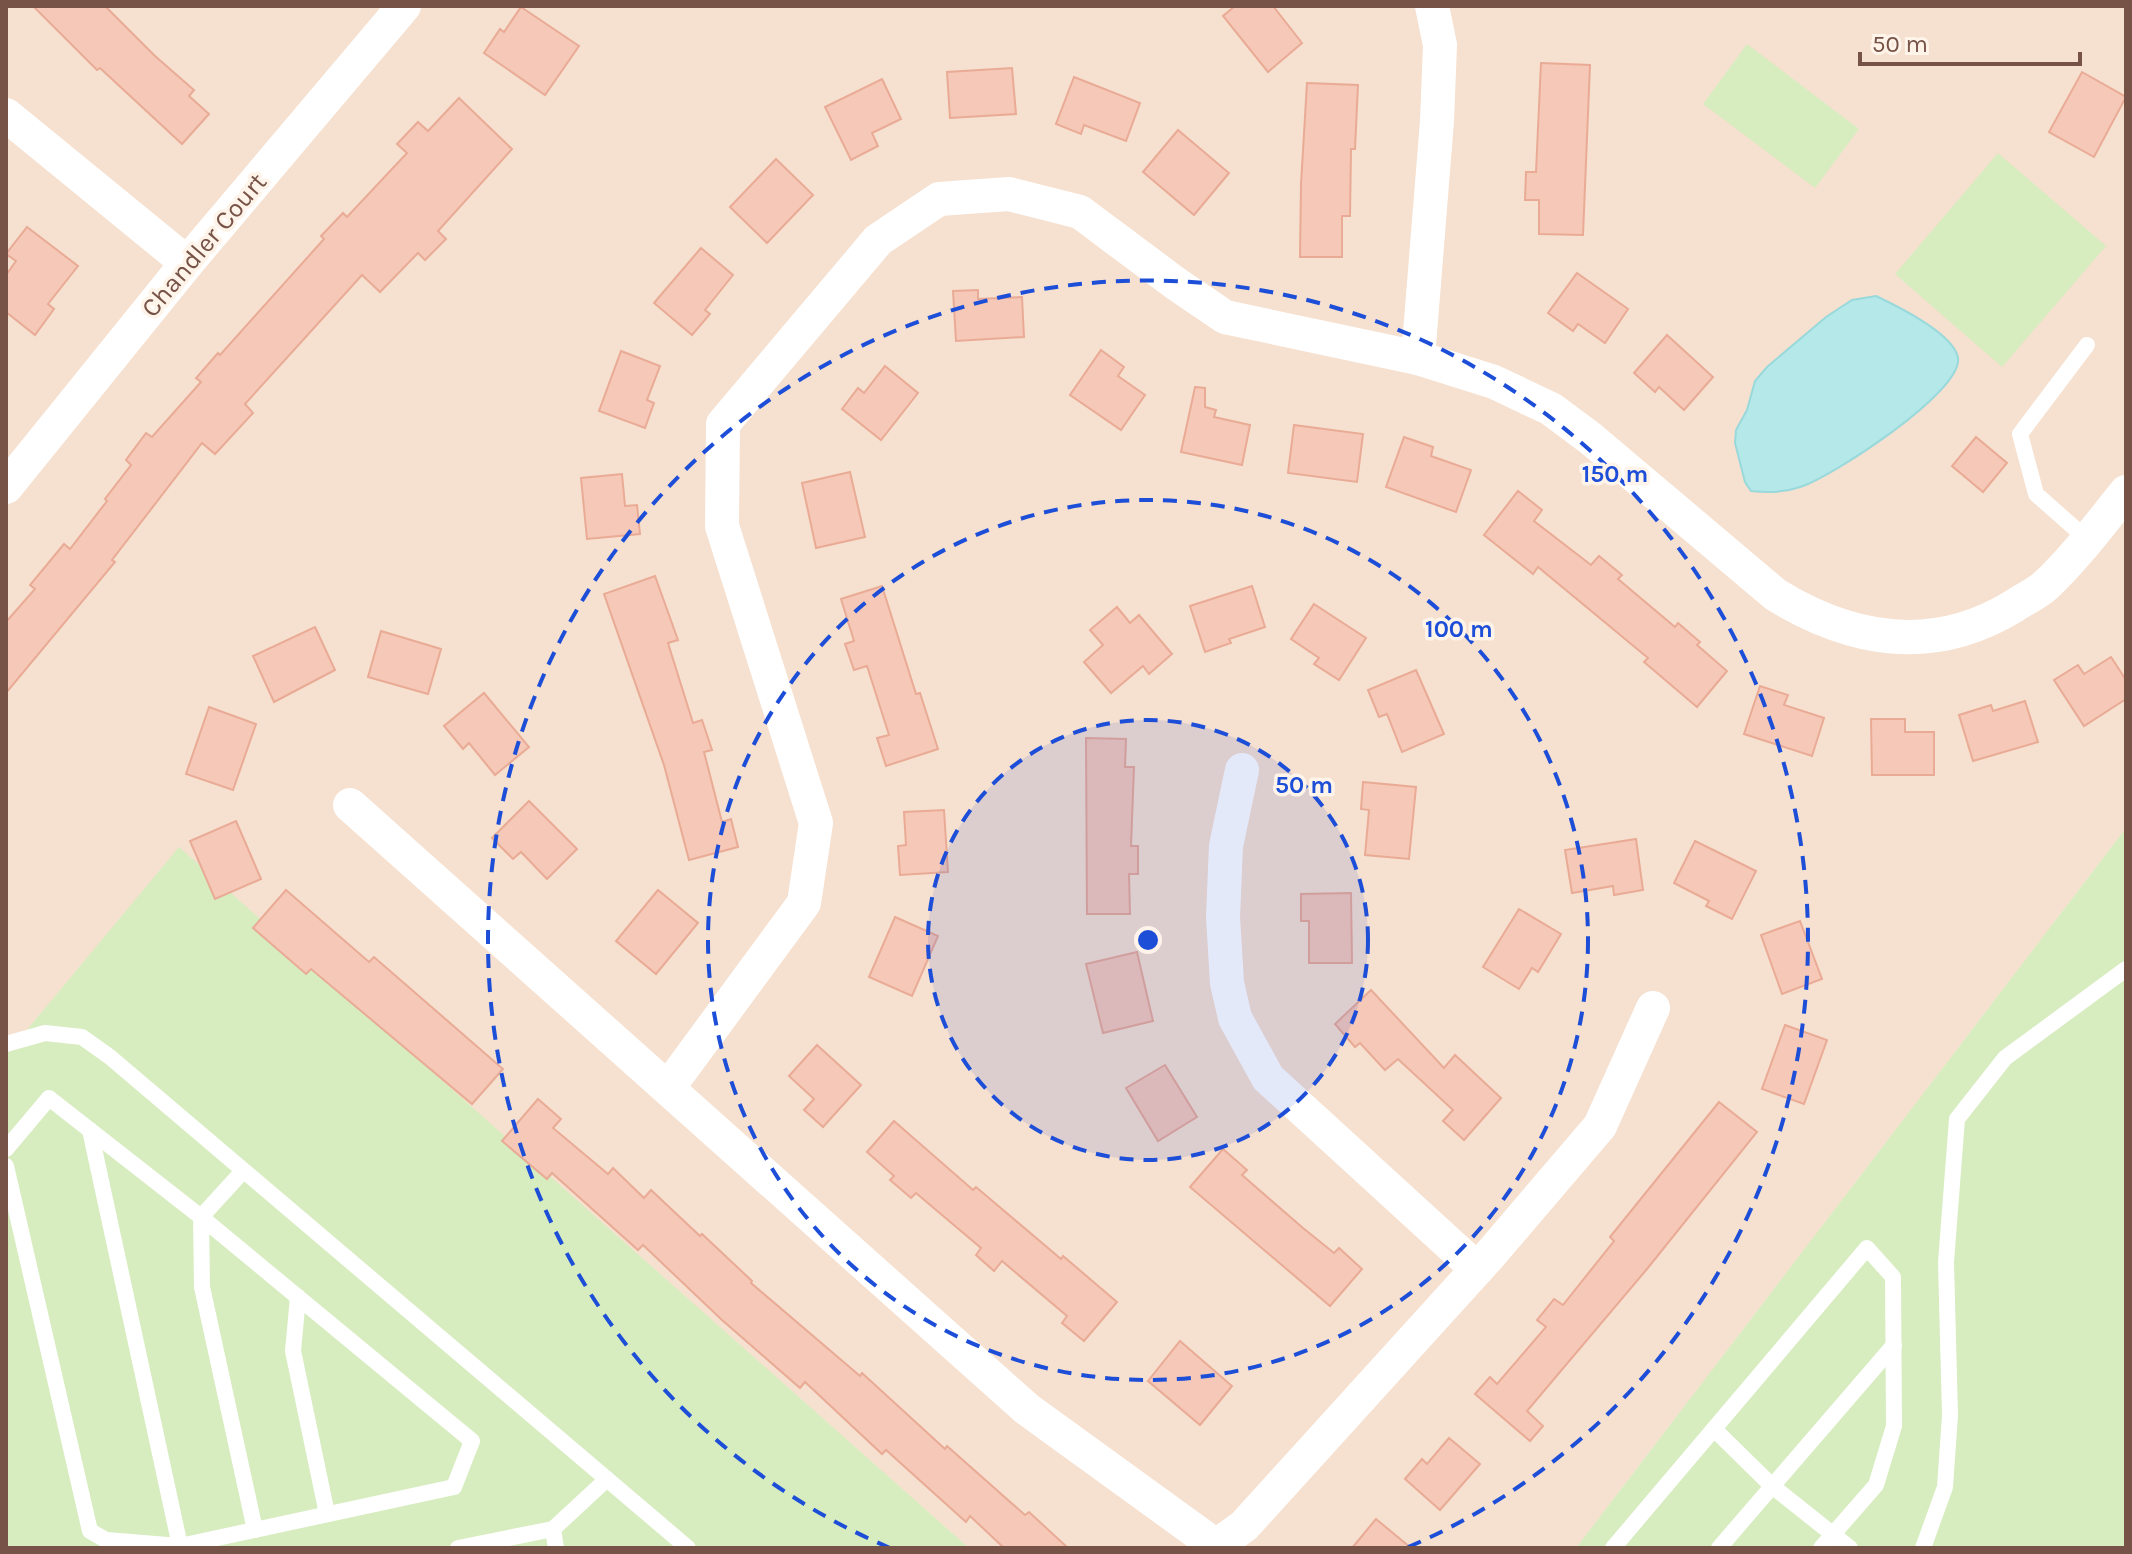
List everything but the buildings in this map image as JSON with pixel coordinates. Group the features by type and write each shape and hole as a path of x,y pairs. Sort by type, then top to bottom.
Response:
{"street":[{"name":"Chandler Court","path":"6,487 187,263 404,6"},
{"path":"1418,358 1437,121 1440,45 1432,6"},
{"path":"6,115 187,263"},
{"path":"668,1088 804,903 816,823 722,526 723,424 878,240 939,199 1009,194 1080,212 1225,317 1418,358 1494,382 1551,409 1590,438 1776,595 1810,616 1852,631 1899,638 1949,634 1997,616 2043,588 2088,540 2126,492"},
{"path":"1242,770 1226,846 1223,917 1227,983 1235,1018 1268,1078 1477,1269"},
{"path":"350,805 1027,1409 1216,1546 1244,1526 1477,1269 1600,1126 1653,1008"}],"lane":[{"path":"2087,345 2020,434 2036,494 2088,540"},
{"path":"1923,1548 1945,1487 1950,1415 1946,1262 1957,1119 2005,1058 2126,969"},
{"path":"6,1044 45,1033 82,1037 110,1057 688,1548"},
{"path":"6,1149 49,1098 201,1217 472,1441 454,1487 180,1546 106,1540 90,1531 6,1166"},
{"path":"90,1130 180,1546"},
{"path":"243,1171 201,1217 202,1287 255,1530"},
{"path":"1613,1548 1867,1248 1893,1277 1894,1426 1876,1485 1821,1548"},
{"path":"298,1297 293,1351 327,1514"},
{"path":"1719,1548 1894,1345"},
{"path":"1714,1429 1772,1486 1850,1548"},
{"path":"458,1548 553,1529 607,1479"},
{"path":"553,1529 556,1548"}],"shaded area":[{"path":"6,6 2126,6 2126,828 1576,1548 969,1548 179,848 6,1055"}],"green space":[{"path":"1747,44 1859,129 1815,188 1703,104"},
{"path":"1998,153 2106,246 2002,367 1895,274"},
{"path":"2126,828 2126,1548 1576,1548"},
{"path":"179,847 969,1548 6,1548 6,1055"}],"water":[{"path":"1876,296 1936,330 1954,349 1958,358 1954,373 1918,411 1838,468 1794,489 1751,491 1745,482 1735,443 1736,430 1747,410 1755,381 1826,317 1852,300"}]}
